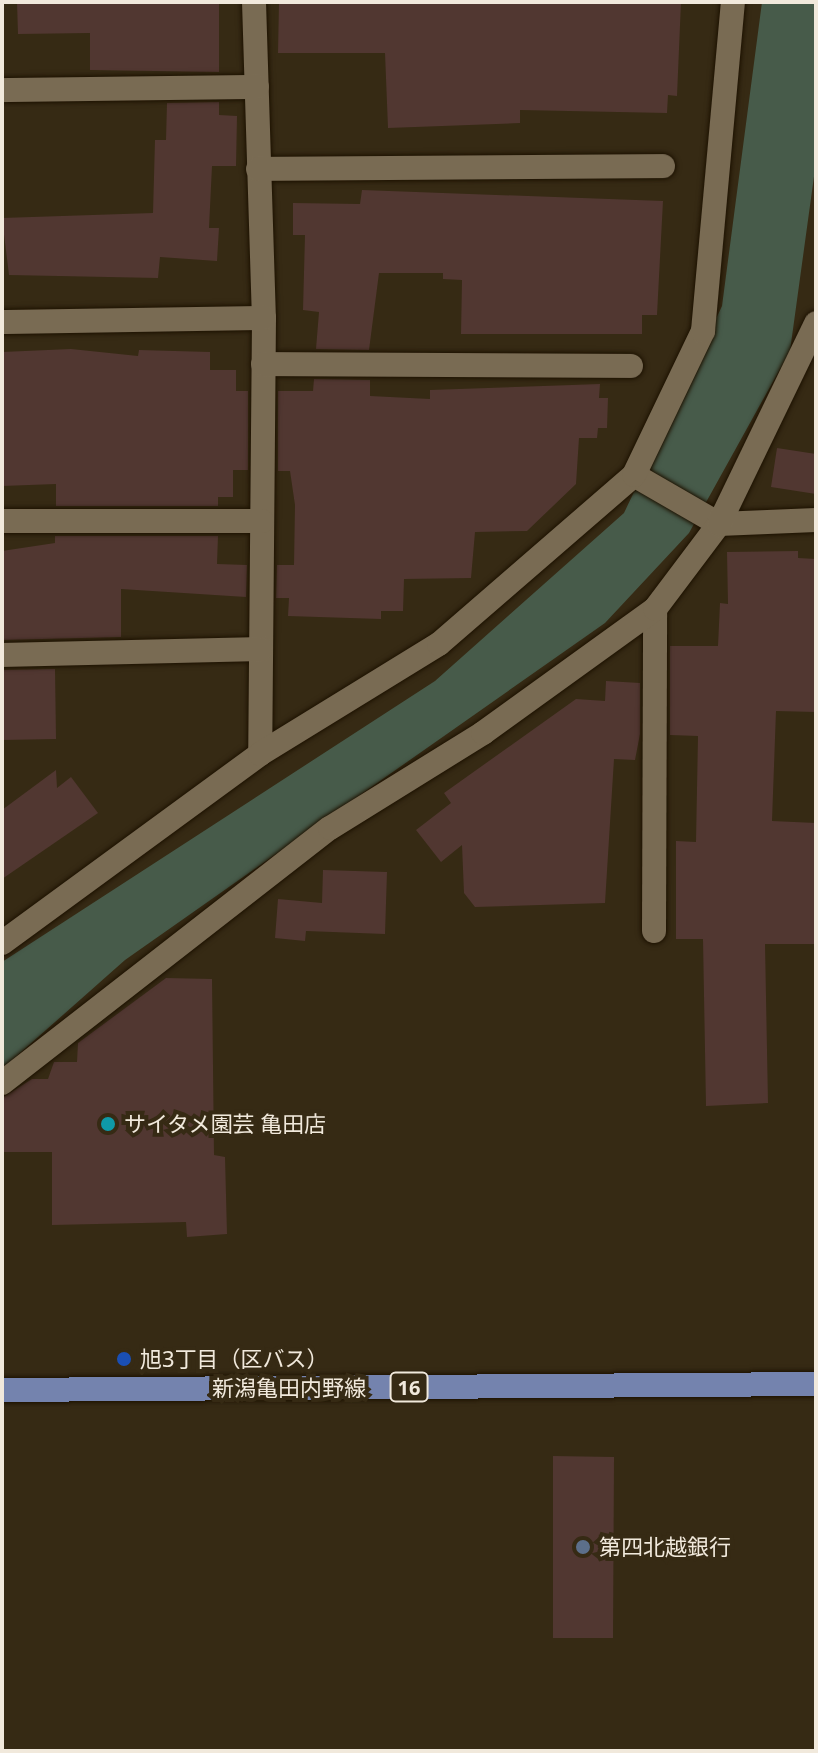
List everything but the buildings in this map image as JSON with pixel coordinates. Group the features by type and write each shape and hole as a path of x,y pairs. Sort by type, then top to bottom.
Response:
{"main road":[{"name":"新潟亀田内野線","path":"2,1390 816,1384"}],"street":[{"path":"254,2 264,318 260,754"},
{"path":"2,943 260,754 439,644 634,475 703,331 733,2"},
{"path":"2,90 257,87"},
{"path":"258,169 663,166"},
{"path":"2,322 264,318"},
{"path":"2,1083 330,828 483,733 655,609 719,524 816,323"},
{"path":"263,364 631,366"},
{"path":"634,475 719,524 816,520"},
{"path":"2,521 262,521"},
{"path":"654,931 655,609"},
{"path":"2,655 261,649"}],"green space":[{"path":"762,2 816,2 816,162 790,351 689,533 605,623 125,960 2,1069 2,962 435,681 624,513 722,306"}],"place":[{"name":"サイタメ園芸 亀田店","path":"108,1124"},
{"name":"旭3丁目（区バス）","path":"124,1359"},
{"name":"第四北越銀行","path":"583,1547"}]}
